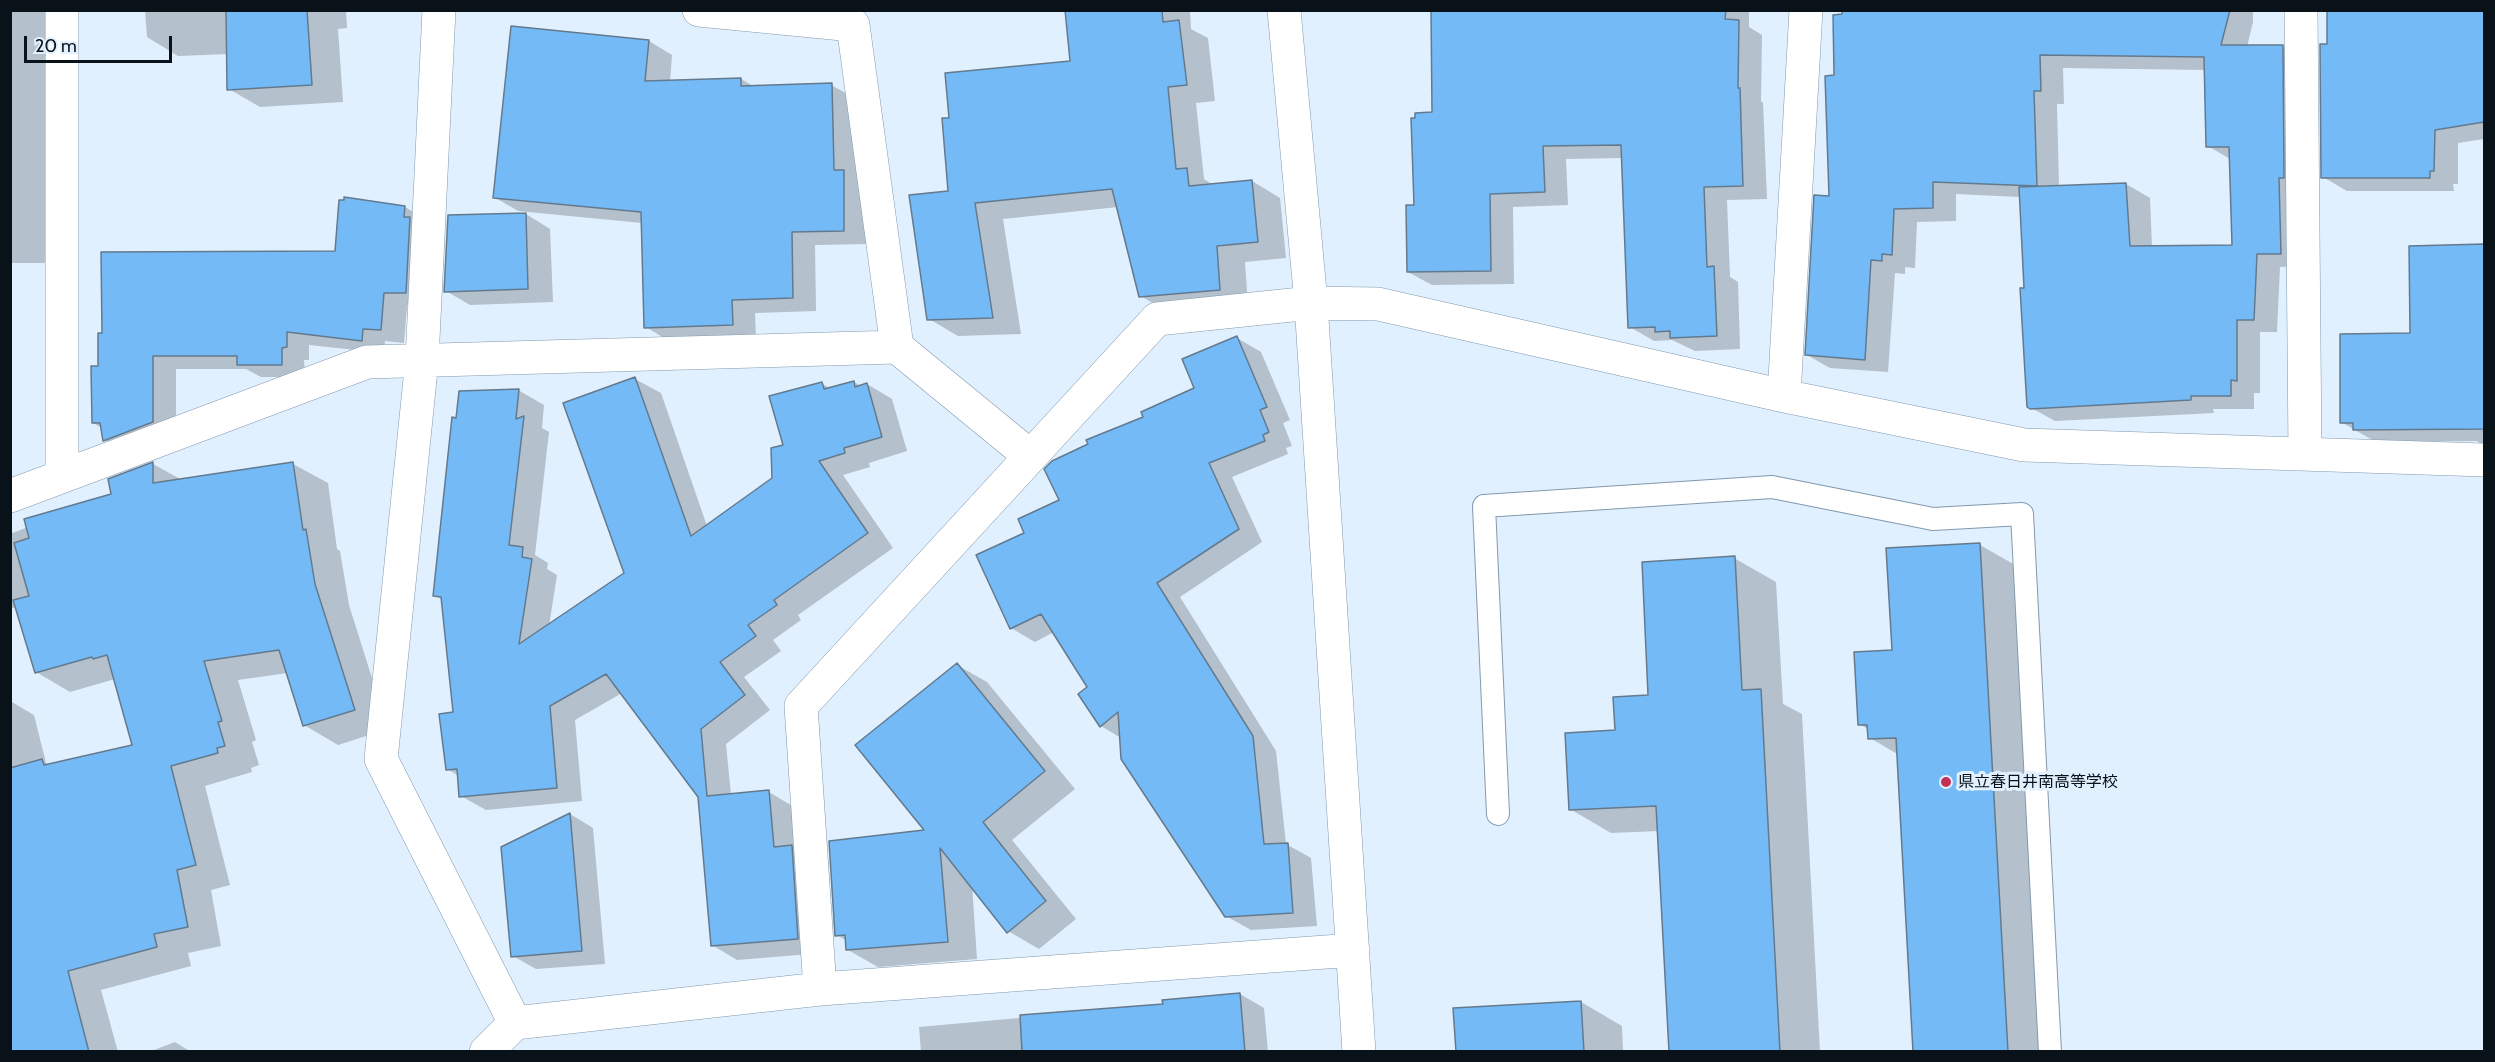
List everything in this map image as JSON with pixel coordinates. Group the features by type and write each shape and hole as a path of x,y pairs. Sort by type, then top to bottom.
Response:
{"street":[{"path":"62,10 62,476"},
{"path":"439,10 422,360 381,759 515,1023"},
{"path":"699,10 853,25 897,347"},
{"path":"1284,10 1311,303 1359,1052"},
{"path":"1784,396 1806,10"},
{"path":"2301,10 2305,454"},
{"path":"820,989 801,706 1157,320 1311,303 1378,304 1784,396 2024,445 2484,460"},
{"path":"10,496 367,362 897,347 1030,456"},
{"path":"486,1052 515,1023 820,989 1353,950"}],"lane":[{"path":"1498,814 1484,506 1772,487 1933,519 2022,514 2050,1052"}],"building":[{"path":"226,10 307,10 312,85 227,90"},
{"path":"1065,10 1162,10 1163,22 1179,20 1187,85 1168,87 1176,169 1187,168 1189,186 1252,180 1258,242 1217,246 1220,290 1139,297 1112,189 975,203 993,318 927,320 909,195 948,191 942,118 949,118 945,73 1070,61"},
{"path":"1431,10 1726,10 1725,19 1739,20 1738,88 1740,88 1743,186 1704,187 1707,267 1714,266 1717,336 1670,338 1670,331 1655,332 1655,327 1628,328 1621,145 1543,146 1545,192 1490,194 1491,271 1407,272 1406,205 1414,205 1411,118 1415,118 1415,113 1432,112"},
{"path":"1842,10 2230,10 2221,45 2283,45 2284,178 2279,178 2281,254 2257,254 2254,320 2237,320 2237,381 2231,380 2231,396 2191,396 2191,400 2030,409 2027,407 2020,288 2024,288 2019,187 2126,183 2130,246 2232,245 2229,147 2206,147 2204,57 2040,55 2041,91 2034,91 2037,186 1933,182 1933,208 1894,209 1892,255 1882,254 1882,261 1871,260 1865,360 1805,355 1814,195 1829,196 1825,76 1834,75 1833,15 1842,14"},
{"path":"2327,10 2484,10 2484,122 2435,130 2434,171 2430,171 2430,178 2321,178 2320,44 2327,44"},
{"path":"511,26 649,40 645,81 741,78 741,86 832,83 834,170 844,170 844,231 792,232 793,298 732,300 733,325 644,328 641,212 493,198"},
{"path":"344,197 405,206 404,217 410,217 406,293 384,293 381,330 363,329 362,341 287,332 287,347 282,348 282,365 237,365 237,356 153,356 153,422 103,441 100,423 92,423 91,366 98,366 98,333 102,333 101,252 335,251 339,200 344,200"},
{"path":"526,213 528,289 444,292 448,215"},
{"path":"2484,244 2484,429 2353,430 2353,423 2340,423 2340,334 2410,333 2409,246"},
{"path":"1237,336 1267,407 1260,410 1269,432 1263,435 1265,441 1209,463 1239,529 1157,583 1253,736 1264,844 1288,843 1293,913 1225,917 1121,759 1118,712 1100,727 1078,694 1087,687 1041,614 1010,629 976,555 1024,533 1018,519 1059,500 1044,469 1052,461 1088,444 1086,440 1143,417 1141,412 1194,388 1182,359"},
{"path":"635,377 691,536 772,478 771,448 783,445 769,396 822,382 824,389 854,381 855,387 867,383 882,437 844,448 845,453 819,461 868,533 774,600 777,605 748,625 756,636 720,662 745,695 701,729 707,796 769,790 774,847 792,845 798,939 711,946 698,797 606,674 550,706 557,788 459,797 457,769 446,770 439,714 453,712 441,597 433,596 452,417 456,418 459,391 519,389 516,419 524,416 509,545 523,547 522,557 532,559 519,644 624,573 563,403"},
{"path":"153,462 153,483 293,462 303,530 306,529 315,584 355,710 303,726 279,650 204,661 222,721 218,722 225,746 217,748 218,753 171,766 196,865 177,870 188,927 154,934 157,947 68,971 89,1052 10,1052 10,768 42,759 44,765 132,745 107,655 35,673 13,600 29,596 14,543 29,538 24,519 111,494 108,479"},
{"path":"1980,543 2008,1052 1913,1052 1896,738 1868,739 1867,725 1858,725 1854,652 1892,650 1886,548"},
{"path":"1735,556 1742,690 1761,689 1780,1052 1669,1052 1656,806 1569,810 1565,733 1615,730 1613,697 1648,695 1642,562"},
{"path":"957,663 1045,771 983,822 1046,901 1007,933 940,848 948,942 846,950 845,935 835,936 829,841 924,830 855,745"},
{"path":"570,813 582,951 511,957 501,847"},
{"path":"1240,993 1245,1052 1022,1052 1020,1015 1163,1004 1162,1000"},
{"path":"1581,1001 1584,1052 1456,1052 1453,1008"}],"place":[{"name":"県立春日井南高等学校","path":"1946,782"}]}
